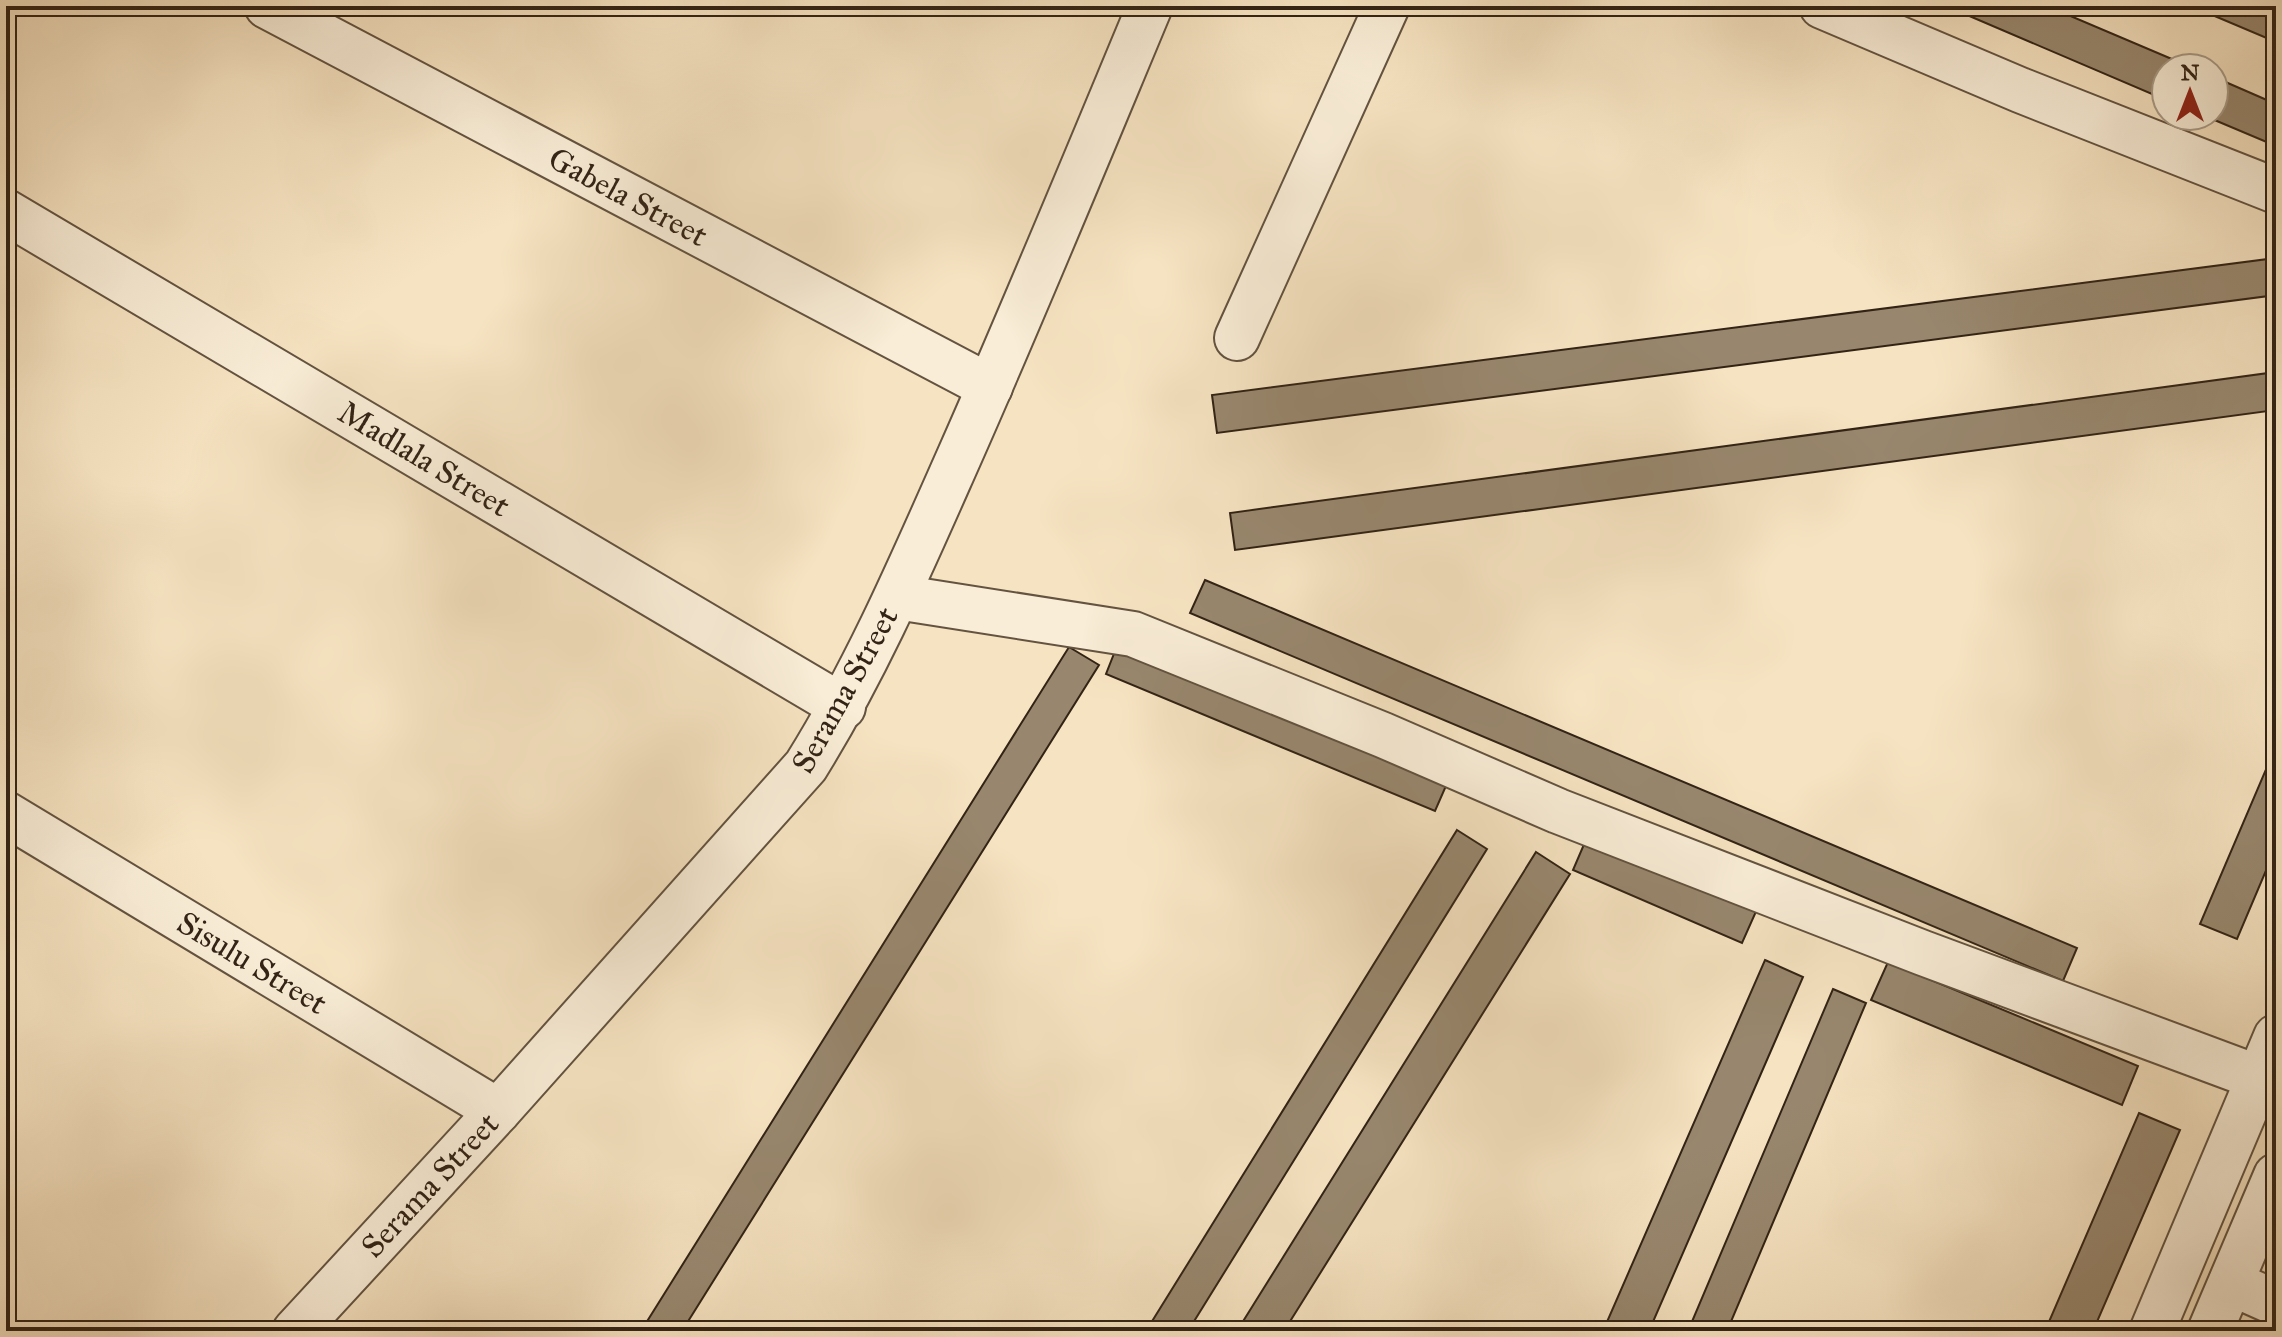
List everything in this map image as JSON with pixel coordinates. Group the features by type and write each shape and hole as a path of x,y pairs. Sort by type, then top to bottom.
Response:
{"street":[{"name":"Gabela Street","path":"267,6 990,387"},
{"name":"Serama Street","path":"295,1331 498,1111 780,799 806,766 843,707 897,597 990,387 1150,6"},
{"path":"1237,338 1387,6"},
{"path":"1822,6 2020,90 2276,191"},
{"name":"Madlala Street","path":"6,212 843,707"},
{"path":"897,597 1133,634 1383,735 1572,817 1923,953 2259,1078"},
{"name":"Sisulu Street","path":"6,814 498,1111"},
{"path":"2152,1331 2276,1037"},
{"path":"2210,1331 2276,1176"},
{"path":"2231,1283 2276,1303"}],"building":[{"path":"1946,6 2047,6 2155,52 2150,52 2150,93"},
{"path":"2191,6 2276,6 2276,42"},
{"path":"2230,84 2276,104 2276,146 2230,127"},
{"path":"2276,258 2276,295 1217,433 1212,395"},
{"path":"2276,372 2276,410 1235,550 1230,513"},
{"path":"1205,580 2077,948 2063,981 1190,613"},
{"path":"1119,641 1449,779 1435,811 1106,674"},
{"path":"1069,647 1099,665 682,1331 641,1331"},
{"path":"2276,746 2276,847 2237,939 2200,924"},
{"path":"1457,830 1487,849 1188,1331 1146,1331"},
{"path":"1588,835 1758,907 1742,943 1573,870"},
{"path":"1536,852 1570,874 1284,1331 1237,1331"},
{"path":"1765,960 1803,977 1649,1331 1603,1331"},
{"path":"1888,962 2138,1066 2122,1105 1871,1000"},
{"path":"1833,989 1866,1003 1727,1331 1688,1331"},
{"path":"2139,1113 2180,1130 2093,1331 2045,1331"}]}
